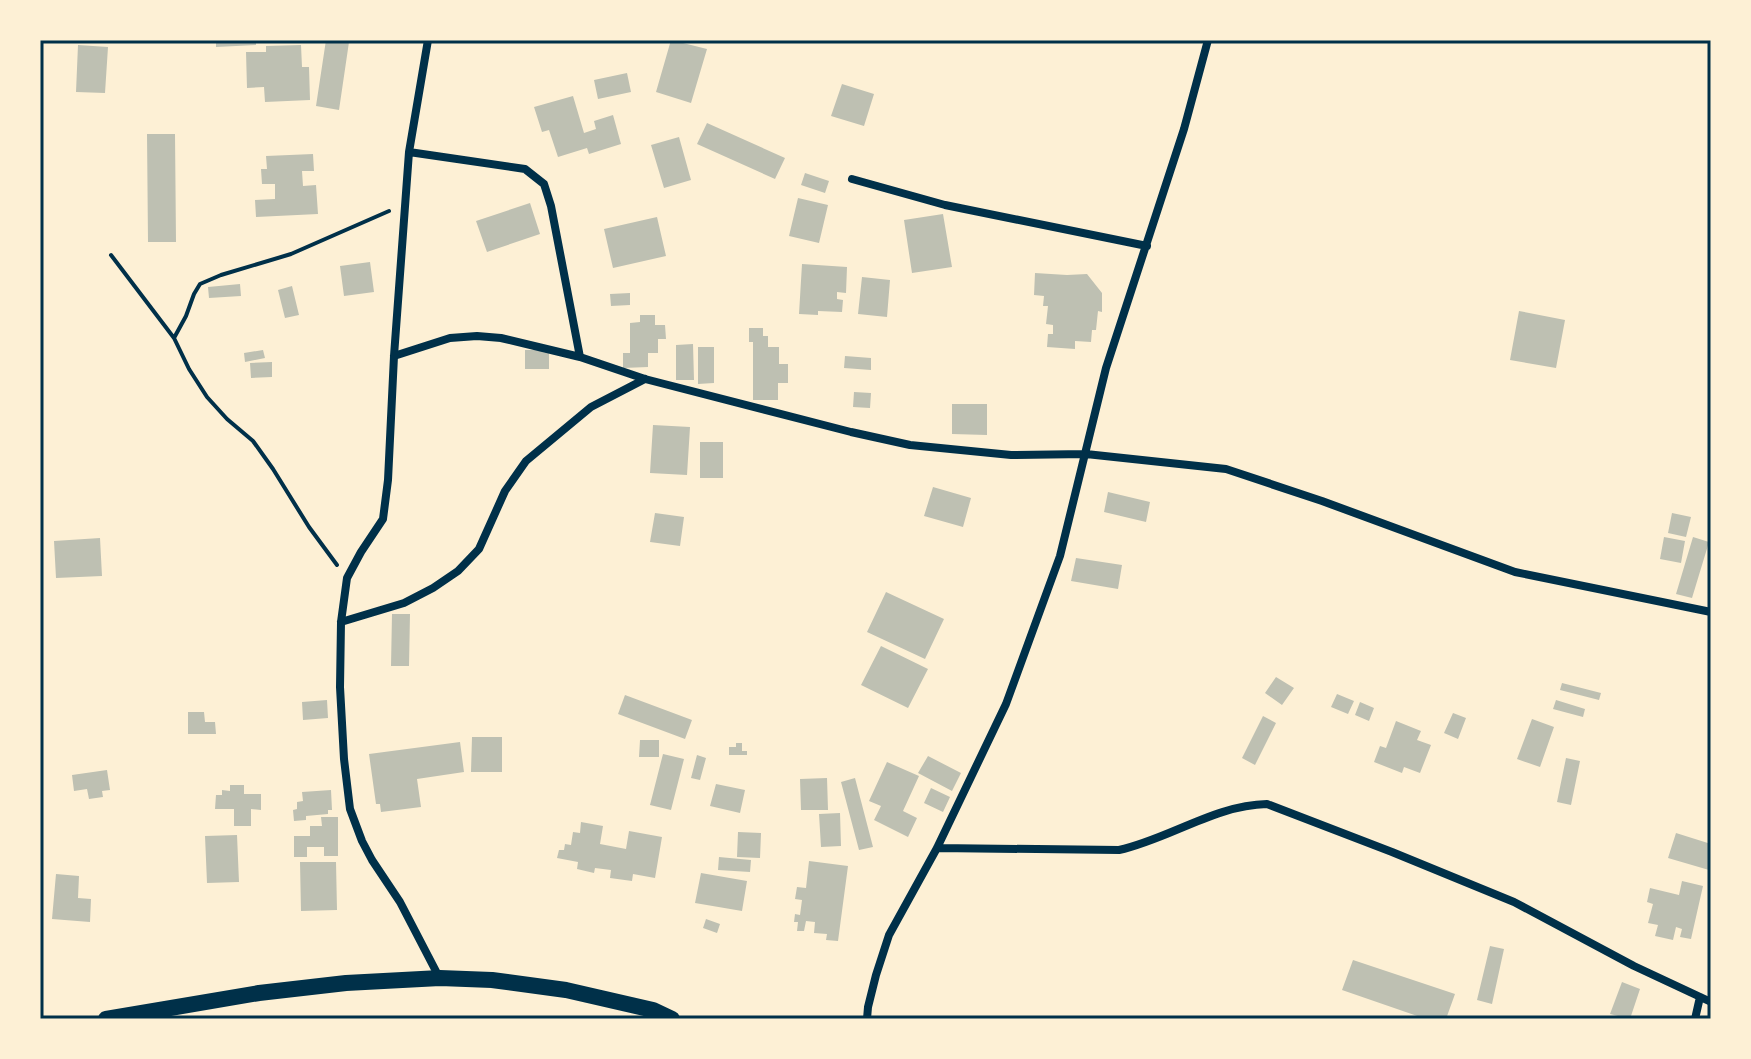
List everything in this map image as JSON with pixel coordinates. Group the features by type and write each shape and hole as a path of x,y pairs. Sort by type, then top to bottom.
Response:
{"main road":[{"path":"106,1019 259,993 346,983 440,978 492,980 566,990 653,1010 672,1019"}],"street":[{"path":"428,40 409,152 383,519 347,578 341,622 340,687 350,809 372,860 400,902 440,978"},
{"path":"867,1019 876,975 889,935 937,848 1006,704 1060,556 1106,368 1184,129 1208,40"},
{"path":"409,152 525,169 544,184 580,357"},
{"path":"852,179 945,205 1147,246"},
{"path":"394,356 450,338 501,338 580,357 645,379 910,445 1011,455 1086,454 1226,469 1515,572 1711,612"},
{"path":"341,622 404,603 458,571 479,549 505,491 526,461 591,407 645,379"},
{"path":"937,848 1119,850 1222,812 1248,804 1267,804 1514,902 1634,966 1711,1002"},
{"path":"1695,1019 1700,997"}],"path":[{"path":"174,338 200,284 291,254 406,203"},
{"path":"111,255 174,338 207,397 253,441 309,527 347,578"}],"building":[{"path":"216,40 256,40 256,45 216,47"},
{"path":"326,40 349,42 339,110 316,106"},
{"path":"671,40 707,49 691,103 656,92"},
{"path":"78,45 108,47 105,93 76,92"},
{"path":"301,45 302,67 309,67 310,100 265,102 264,87 247,88 246,52 266,52 266,46"},
{"path":"627,73 631,92 598,99 594,80"},
{"path":"842,84 874,94 864,126 831,116"},
{"path":"573,96 584,133 596,129 594,121 613,115 621,144 589,154 587,148 558,157 549,130 542,132 534,107"},
{"path":"707,123 785,158 775,179 697,144"},
{"path":"147,134 175,134 176,242 148,242"},
{"path":"679,137 691,180 664,188 651,145"},
{"path":"313,154 314,171 302,171 303,186 316,185 318,214 256,217 255,200 275,199 275,184 262,184 261,169 267,169 266,156"},
{"path":"805,173 829,181 825,193 801,185"},
{"path":"798,198 828,205 819,243 789,236"},
{"path":"530,203 540,234 487,252 476,221"},
{"path":"943,214 952,267 912,273 904,220"},
{"path":"657,217 666,256 613,268 604,229"},
{"path":"370,262 374,292 344,296 340,266"},
{"path":"802,264 847,267 846,293 837,292 837,299 843,300 842,312 799,314"},
{"path":"1035,273 1087,274 1102,293 1102,312 1098,311 1091,342 1075,341 1075,349 1047,347 1048,334 1053,334 1053,325 1046,324 1048,306 1043,306 1044,296 1034,295"},
{"path":"862,277 890,280 887,317 858,314"},
{"path":"240,284 241,296 209,298 208,287"},
{"path":"292,286 299,315 285,318 278,290"},
{"path":"630,293 630,305 611,306 610,294"},
{"path":"1519,311 1565,320 1556,368 1510,360"},
{"path":"640,315 655,315 655,325 665,325 666,339 658,339 658,353 648,353 648,367 623,368 623,353 630,353 630,323 640,322"},
{"path":"749,328 763,328 763,336 768,336 768,347 779,347 779,364 788,364 788,383 778,383 778,400 753,400 753,342 749,342"},
{"path":"693,344 694,380 676,380 676,345"},
{"path":"698,347 714,347 714,383 698,384"},
{"path":"263,350 265,358 245,362 244,353"},
{"path":"525,350 549,350 549,369 525,369"},
{"path":"845,356 871,358 871,370 844,368"},
{"path":"272,362 272,377 251,378 250,363"},
{"path":"854,392 871,393 870,408 853,407"},
{"path":"952,404 987,404 987,435 952,434"},
{"path":"653,425 690,427 687,475 650,473"},
{"path":"700,442 723,442 723,478 700,478"},
{"path":"933,487 971,498 963,527 924,516"},
{"path":"1108,492 1150,502 1146,522 1104,512"},
{"path":"655,513 684,517 680,546 650,542"},
{"path":"1672,513 1691,517 1686,537 1668,533"},
{"path":"1664,537 1685,541 1681,563 1660,559"},
{"path":"1693,537 1709,542 1692,598 1676,594"},
{"path":"100,538 102,576 56,578 54,541"},
{"path":"1076,558 1122,565 1118,589 1071,581"},
{"path":"886,592 944,619 925,659 867,632"},
{"path":"392,614 410,614 409,666 391,666"},
{"path":"881,646 928,669 908,708 861,685"},
{"path":"1276,677 1294,688 1282,705 1265,693"},
{"path":"1562,683 1601,693 1599,700 1560,690"},
{"path":"1337,694 1354,701 1348,714 1331,707"},
{"path":"625,695 692,720 685,739 618,714"},
{"path":"327,700 328,718 303,720 302,702"},
{"path":"1556,700 1585,709 1583,717 1553,709"},
{"path":"1360,702 1374,708 1369,721 1355,715"},
{"path":"188,712 204,712 205,722 215,722 216,734 188,734"},
{"path":"1453,713 1466,718 1458,739 1444,733"},
{"path":"1263,716 1276,723 1255,765 1242,758"},
{"path":"1532,719 1554,727 1540,767 1517,759"},
{"path":"1396,721 1421,731 1417,740 1431,745 1420,773 1404,767 1402,773 1374,762 1380,746 1386,748"},
{"path":"472,737 502,737 502,772 471,772"},
{"path":"640,740 659,740 659,757 639,757"},
{"path":"460,742 464,772 417,779 421,807 381,812 380,804 376,804 369,754"},
{"path":"736,743 742,743 742,751 747,751 747,755 729,755 729,747 736,747"},
{"path":"663,754 684,759 671,810 650,805"},
{"path":"697,755 706,758 700,780 691,778"},
{"path":"928,756 961,773 952,791 918,773"},
{"path":"1566,758 1580,761 1571,805 1557,802"},
{"path":"887,762 919,776 903,811 917,818 908,837 874,820 881,806 869,801"},
{"path":"107,770 110,790 102,791 103,797 89,799 87,789 74,791 72,775"},
{"path":"827,778 828,810 801,810 800,779"},
{"path":"855,778 873,847 859,850 841,782"},
{"path":"716,784 745,790 740,813 710,806"},
{"path":"230,785 244,785 244,794 261,794 261,810 251,809 251,826 234,826 234,809 215,809 216,795 222,795 222,790 230,791"},
{"path":"931,788 950,797 943,812 924,803"},
{"path":"331,790 332,810 328,810 328,814 306,816 306,820 294,821 293,810 297,809 297,802 303,801 302,792"},
{"path":"840,813 841,846 821,847 819,814"},
{"path":"321,817 338,817 338,856 324,856 324,847 307,847 307,857 294,857 294,836 310,836 310,826 322,826"},
{"path":"581,822 603,826 600,844 626,849 629,831 662,837 655,878 633,874 632,881 610,878 611,870 595,868 594,873 577,869 578,862 557,858 565,844 571,845 573,832 580,833"},
{"path":"738,832 761,833 760,858 737,857"},
{"path":"1676,833 1711,844 1709,870 1668,858"},
{"path":"237,835 239,882 207,883 205,836"},
{"path":"719,857 751,860 750,872 718,870"},
{"path":"809,861 848,866 838,941 826,940 827,934 814,933 815,922 806,921 804,931 797,931 795,914 800,915 802,900 795,899 797,887 806,888"},
{"path":"300,862 336,862 337,910 301,911"},
{"path":"701,873 747,881 742,911 695,903"},
{"path":"56,874 79,876 78,898 91,899 90,922 52,919"},
{"path":"1682,881 1703,886 1691,939 1680,937 1682,929 1676,927 1673,940 1655,936 1658,925 1648,923 1653,904 1647,902 1650,888 1679,895"},
{"path":"706,919 720,924 717,933 703,928"},
{"path":"1490,946 1504,949 1492,1004 1477,1000"},
{"path":"1353,960 1455,994 1446,1019 1426,1019 1342,990"},
{"path":"1622,982 1640,989 1630,1019 1610,1014"}]}
